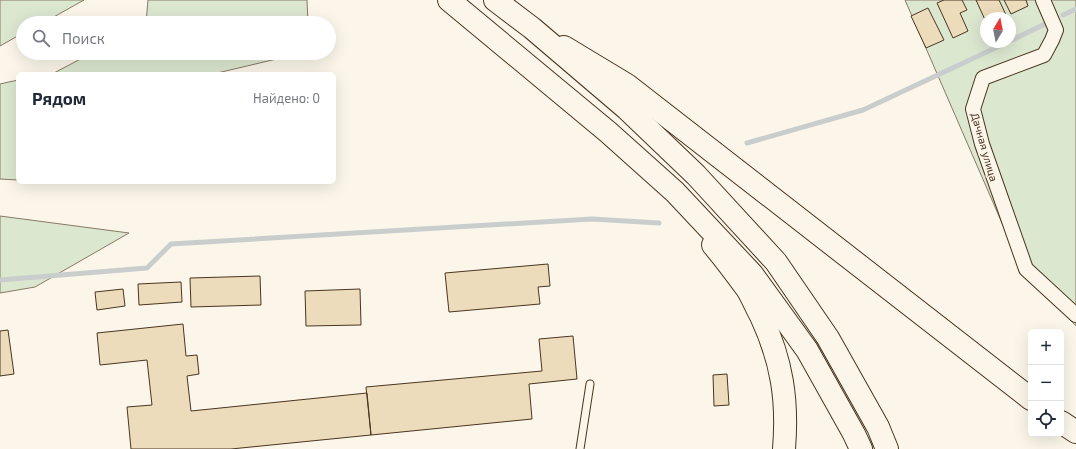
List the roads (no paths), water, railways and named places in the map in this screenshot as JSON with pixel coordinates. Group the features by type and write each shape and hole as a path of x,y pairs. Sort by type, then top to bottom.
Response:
{"main road":[{"path":"449,0 608,132 675,192 752,274 807,350 861,449"},
{"path":"495,0 532,28 627,109 690,169 776,262 828,338 878,427 887,449"},
{"path":"532,28 627,85 1028,397"},
{"path":"608,132 646,177 712,244 747,290 766,328 779,365 784,386 786,404 784,449"},
{"path":"1064,424 1076,432"}],"street":[{"name":"Дачная улица","path":"1043,0 1056,30 1044,55 983,78 973,109 982,144 1026,269 1076,315"}],"lane":[{"path":"580,449 590,384"}],"waterway":[{"path":"1063,15 1076,9"},
{"path":"1016,38 1047,23"},
{"path":"747,143 863,110 995,48"},
{"path":"0,280 147,268 171,244 592,219 659,223"}]}
